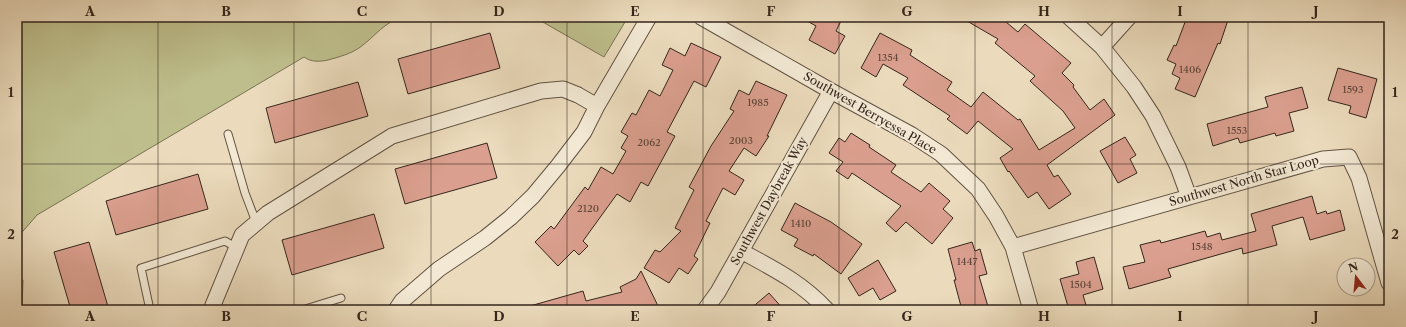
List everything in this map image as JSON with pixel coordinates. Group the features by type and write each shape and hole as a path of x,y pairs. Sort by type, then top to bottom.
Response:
{"street":[{"path":"396,310 402,301 439,269 485,238 510,218 533,196 584,132 597,106 648,17"},
{"name":"Southwest Berryessa Place","path":"701,17 942,154 978,189 996,216 1013,247 1031,310"},
{"path":"1069,17 1102,47 1134,87 1153,116 1178,167 1189,197"},
{"path":"1102,47 1129,17"},
{"path":"212,310 242,235 268,213 392,136 541,91 563,89 578,95 597,106"},
{"name":"Southwest Daybreak Way","path":"705,310 718,292 832,91"},
{"name":"Southwest North Star Loop","path":"1013,247 1322,159 1349,157 1359,178 1389,283"},
{"path":"741,251 794,281 827,310"}],"lane":[{"path":"228,134 245,193 256,222"},
{"path":"150,310 141,268 225,242 237,248"},
{"path":"302,310 341,298"}],"green space":[{"path":"17,17 405,17 386,25 365,44 348,54 321,61 312,61 304,57 37,215 17,238"},
{"path":"534,17 628,17 604,57"},
{"path":"17,277 23,280 22,310 17,310"}],"building":[{"path":"800,17 843,17 836,31 845,36 835,54 809,40 816,26"},
{"path":"960,17 1000,17 1018,32 1025,24 1071,63 1062,73 1074,85 1073,87 1090,110 1104,99 1115,115 1047,165 1054,177 1058,175 1071,194 1049,209 1037,192 1028,198 1009,171 1008,172 1000,158 1013,149 978,121 967,134 947,119 950,116 903,85 908,78 883,64 876,77 861,68 880,33 912,50 910,55 952,82 947,90 971,107 983,92 1018,120 1020,119 1039,150 1075,128 1063,111 1030,81 1035,76 995,43 998,39"},
{"path":"1187,17 1229,17 1220,44 1218,43 1195,97 1175,89 1180,78 1172,74 1176,64 1167,60 1174,45 1176,46"},
{"path":"490,33 500,68 408,94 398,59"},
{"path":"691,43 721,57 706,87 694,81 667,132 675,136 648,186 641,182 630,202 617,194 583,241 588,246 579,255 574,250 558,266 535,242 551,226 554,229 585,187 588,190 601,167 613,174 626,151 621,148 628,136 621,132 632,113 636,115 649,90 660,96 673,70 662,65 670,48 685,56"},
{"path":"1338,68 1377,79 1366,118 1349,113 1351,106 1328,100"},
{"path":"756,81 787,95 767,136 769,136 756,156 744,148 729,171 744,180 735,195 723,188 706,221 710,223 694,256 698,259 688,274 679,268 669,283 644,268 655,250 660,252 681,231 675,228 694,190 689,187 711,146 734,111 730,109 739,90 749,95"},
{"path":"358,82 368,116 275,143 266,108"},
{"path":"1302,87 1308,108 1289,113 1294,131 1276,136 1275,133 1240,143 1238,138 1213,146 1207,124 1268,107 1265,97"},
{"path":"851,133 870,145 869,147 896,165 891,172 921,192 929,183 950,201 943,209 953,218 932,244 906,222 896,232 886,223 901,206 852,173 848,179 836,171 843,162 829,153 839,138 845,142"},
{"path":"1125,137 1136,155 1130,159 1137,173 1118,183 1100,151"},
{"path":"487,143 497,178 405,204 395,169"},
{"path":"198,174 208,209 116,235 106,201"},
{"path":"1312,196 1317,214 1326,211 1327,214 1340,210 1345,230 1310,240 1303,217 1299,218 1272,226 1277,245 1243,254 1242,248 1168,269 1171,277 1129,289 1123,267 1145,262 1140,245 1160,240 1161,243 1205,231 1207,237 1220,233 1222,240 1256,231 1251,214"},
{"path":"795,203 831,222 862,244 841,274 814,254 813,256 794,246 798,239 781,230"},
{"path":"374,214 384,248 292,275 282,240"},
{"path":"89,242 109,310 71,310 54,252"},
{"path":"972,242 975,251 980,249 987,274 979,276 989,310 962,310 954,280 956,280 948,249"},
{"path":"1094,257 1103,289 1083,295 1086,305 1069,310 1060,279 1079,274 1076,262"},
{"path":"878,260 896,291 880,300 873,288 859,296 848,278"},
{"path":"641,271 660,310 531,310 530,306 583,291 586,301 622,292 620,287 636,279"},
{"path":"769,293 784,310 749,310"}]}
